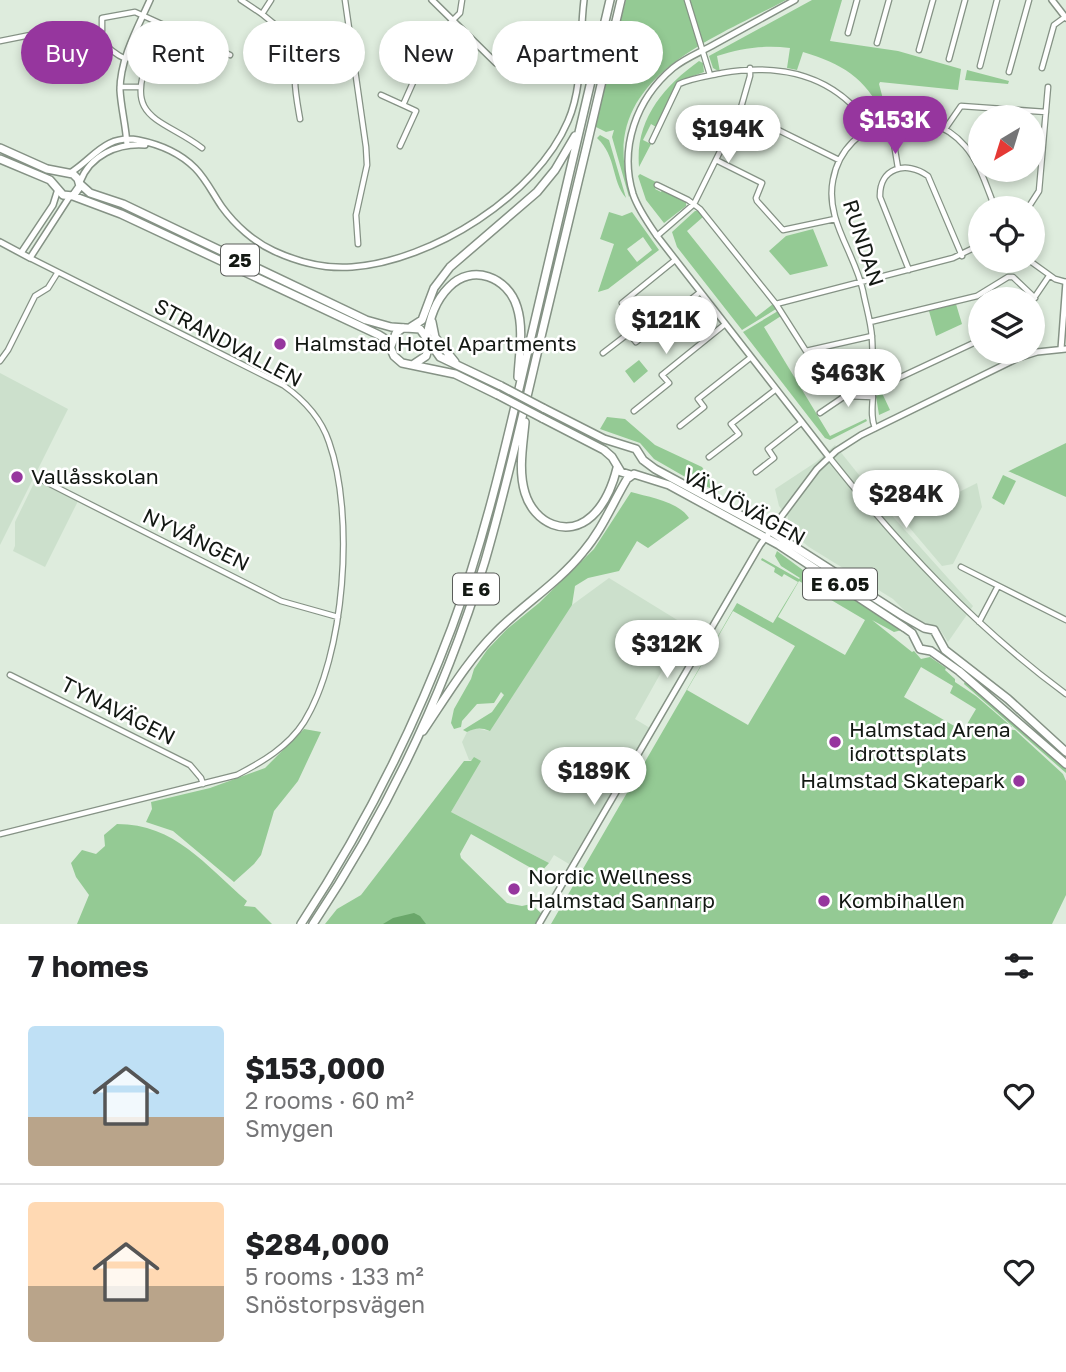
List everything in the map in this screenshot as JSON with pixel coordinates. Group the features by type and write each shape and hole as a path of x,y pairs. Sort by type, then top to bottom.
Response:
{"highway":[{"name":"E 6","path":"301,924 363,821 401,748 430,684 475,559 516,399 610,0"},
{"name":"E 6","path":"313,924 366,836 410,752 439,688 474,593 501,504 621,0"},
{"path":"391,345 394,337 422,320 434,288 450,267 525,204 546,181 580,127"},
{"name":"VÄXJÖVÄGEN","path":"0,148 47,169 76,176 90,193 123,204 366,320 383,326 420,329 440,357 458,365 542,418 599,447 623,474 650,477 768,534 905,628 920,649 931,651 976,685 1066,764"},
{"name":"VÄXJÖVÄGEN","path":"0,159 50,180 62,194 121,214 379,335 391,345 398,360 454,374 499,391 543,408 604,439 638,451 643,460 655,469 924,628 934,630 945,650 1008,699 1066,752"},
{"path":"58,188 59,178 68,174"},
{"path":"71,196 78,191 80,183"},
{"path":"413,365 426,356 433,311 448,288 455,282 478,274 495,278 509,291 517,308 520,327 516,399"},
{"path":"433,311 435,337 458,365"},
{"path":"527,397 523,485 531,508 540,518 551,524 564,527 584,522 601,506 619,453 627,448"},
{"path":"410,752 479,651 583,552 599,531 625,483 640,470 643,460"},
{"path":"915,639 918,632 924,628"},
{"path":"931,651 937,646 939,639"}],"street":[{"path":"127,142 120,87 126,59 149,0"},
{"path":"241,0 271,21"},
{"path":"262,14 271,0"},
{"path":"345,0 348,21"},
{"path":"432,0 492,59"},
{"path":"403,105 431,42 460,13 462,0"},
{"path":"68,174 98,149 127,142 159,146 178,154 194,167 223,209 241,228 275,251 309,263 350,267 381,263 421,250 477,219 510,195 545,161 556,144 575,100 584,0"},
{"path":"687,0 710,75"},
{"path":"795,0 701,51 674,67 658,81 643,102 629,147 628,168 633,194 657,236 699,293 884,526 979,622 1066,694"},
{"path":"848,33 857,0"},
{"path":"877,43 889,0"},
{"path":"919,50 933,0"},
{"path":"949,59 965,0"},
{"path":"979,65 997,0"},
{"path":"1009,72 1029,0"},
{"path":"1042,68 1054,25 1066,17 1052,0"},
{"path":"102,21 102,18 135,12 230,55"},
{"path":"0,41 21,36"},
{"path":"113,53 126,59"},
{"path":"657,236 694,204 740,111 750,68"},
{"path":"652,141 677,86 710,75 750,68 787,71 821,82 855,108 871,128"},
{"path":"141,84 144,108 149,116 202,148"},
{"path":"295,84 300,120"},
{"path":"357,84 367,165 356,215 358,244"},
{"path":"120,87 140,88"},
{"path":"1045,112 1048,87"},
{"path":"381,95 416,111 400,146"},
{"path":"945,129 961,106 968,106"},
{"path":"740,111 839,160"},
{"path":"890,120 898,168"},
{"name":"RUNDAN","path":"875,428 872,415 870,322 861,282 835,219 831,193 839,160 854,140 871,128 890,120 922,120 945,129 965,146 973,157 990,196"},
{"path":"80,183 93,162 127,142"},
{"path":"716,160 762,183 757,201 783,230 835,219"},
{"path":"909,270 880,197 880,187 889,173 898,168 919,170 928,176 962,256"},
{"path":"657,185 694,204 776,304 806,351 872,336"},
{"path":"22,253 55,202 58,188"},
{"path":"0,242 30,258 71,196"},
{"path":"776,304 968,252"},
{"name":"STRANDVALLEN","path":"0,834 237,775 261,762 285,744 303,725 316,699 338,617 343,548 339,489 329,442 310,408 283,385 30,258"},
{"path":"622,303 675,260"},
{"path":"0,361 33,301 48,288 58,272"},
{"path":"540,924 768,534 828,457 875,428 1018,358 1037,352 1063,349 1066,282 1045,272"},
{"path":"1041,287 1049,275"},
{"path":"991,287 1008,277 1013,277 1022,287"},
{"path":"603,353 629,333 636,342 699,293"},
{"path":"870,322 968,298"},
{"path":"634,411 669,383 662,375 724,325"},
{"path":"873,390 968,346"},
{"path":"680,426 704,407 698,399 750,358"},
{"path":"709,457 739,434 732,424 775,390"},
{"path":"820,413 845,396 873,397"},
{"path":"756,472 774,458 768,449 801,423"},
{"name":"NYVÅNGEN","path":"44,481 281,601 338,617"},
{"path":"961,567 1066,620"},
{"path":"979,622 998,586"},
{"name":"TYNAVÄGEN","path":"10,675 190,765 203,784"}],"shaded area":[{"path":"626,0 786,0 693,50 663,72 663,21 621,21"},
{"path":"812,0 842,0 830,41 898,51 961,69 958,90 880,82 887,114 883,115 868,91 841,67 803,52 797,70 787,68 790,48 762,47 726,53 717,56 720,72 713,68 709,56"},
{"path":"699,61 703,63 704,72 677,82 656,127 651,124 643,140 651,144 639,167 642,134 654,106 674,82"},
{"path":"967,70 1009,81 1008,84 965,80"},
{"path":"605,84 652,84 643,94 628,121 624,154 631,193 629,197 612,137 614,130 606,132 594,126"},
{"path":"600,135 609,140 626,198 618,184 608,153 597,138"},
{"path":"640,174 658,183 655,189 686,202 686,206 664,223 646,200 638,176"},
{"path":"695,211 699,211 703,217 687,231 756,317 773,304 776,309 742,330 677,247 672,232"},
{"path":"609,212 622,216 632,212 659,250 608,289 598,292 614,244 600,239","holes":["643,237 652,250 637,262 627,249"]},
{"path":"813,229 828,266 790,275 769,251 786,236"},
{"path":"956,304 962,324 936,336 929,311"},
{"path":"778,311 781,316 764,327 830,436 866,419 867,421 830,440 825,438 743,332"},
{"path":"639,360 648,371 634,383 625,371"},
{"name":"Vallåsskolan","path":"0,373 68,409 0,545"},
{"path":"882,393 890,410 879,415 876,396"},
{"path":"607,417 625,419 655,445 702,467 719,492 654,459 640,443 600,429"},
{"path":"1066,443 1066,497 1008,471 1009,471"},
{"path":"835,445 887,510 973,606 948,642 939,628 912,618 893,599 809,547 788,530 788,517 779,506 775,489 816,462"},
{"path":"1003,475 1016,481 1004,505 992,498"},
{"path":"36,479 78,501 45,567 13,551 15,522"},
{"path":"977,483 982,507 953,564 942,566 903,520"},
{"path":"631,492 671,504 689,518 648,548 637,541 619,571 588,578 575,586 572,605 490,731 463,730 492,712 504,695 501,692 494,703 477,704 462,721 461,727 454,729 451,723 454,709 487,650 594,549"},
{"name":"Halmstad Arena idrottsplats","path":"777,551 815,579 814,586 819,588 819,576 831,581 902,630 894,632 872,620 921,659 930,657 946,668 955,682 1012,727 1002,729 1015,730 1063,774 1066,781 1066,895 1052,924 551,924 737,603 773,623 798,582 784,574 782,577 774,572 775,568 761,560 762,558 800,578 781,566 775,556","holes":["799,581 865,620 845,655 778,617","733,611 795,646 748,725 687,690","921,667 953,686 950,693 976,709 963,731 904,697"]},
{"path":"609,578 687,626 635,719 650,728 569,864 554,855 549,863 451,812 480,761 469,760 462,742 467,732 475,728 489,731 562,617 572,605"},
{"path":"965,681 1066,769 1066,773 964,684"},
{"path":"304,729 321,732 298,781 274,811 261,855 234,882 173,831 146,822 152,809 151,802 210,788 265,768"},
{"path":"474,757 481,761 451,812 549,863 540,873 471,834 460,854 461,858 507,903 522,906 531,904 542,914 536,924 325,924 337,909 361,895 464,761 471,761"},
{"path":"117,824 138,826 173,839 203,861 247,901 244,906 255,907 272,924 77,924 89,895 76,877 71,863 82,850 96,854 105,846 104,835"},
{"path":"414,913 426,924 383,924 393,918"}],"place":[{"name":"Halmstad Hotel Apartments","path":"280,344"},
{"name":"Vallåsskolan","path":"17,477"},
{"name":"Halmstad Arena idrottsplats","path":"835,742"},
{"name":"Halmstad Skatepark","path":"1019,781"},
{"name":"Nordic Wellness Halmstad Sannarp","path":"514,889"},
{"name":"Kombihallen","path":"824,901"}]}
